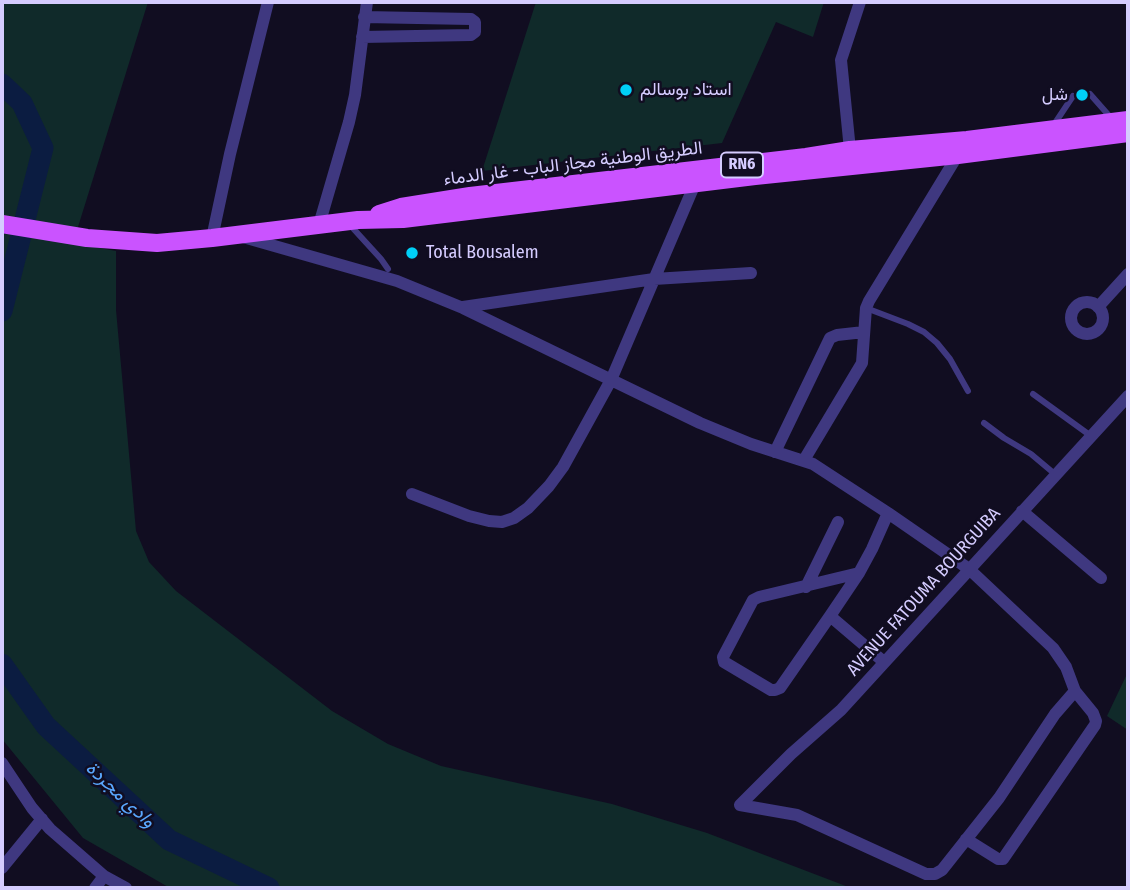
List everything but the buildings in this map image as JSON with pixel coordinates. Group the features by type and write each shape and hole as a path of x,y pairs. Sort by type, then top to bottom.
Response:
{"main road":[{"name":"الطريق الوطنية مجاز الباب - غار الدماء","path":"2,224 87,237 157,243 352,221 401,207 501,200 962,147 1052,128 1124,127"},
{"name":"الطريق الوطنية مجاز الباب - غار الدماء","path":"807,164 850,150 1043,144 1124,127"}],"street":[{"path":"212,238 268,2"},
{"path":"319,225 355,95 368,2"},
{"path":"850,150 841,60 860,2"},
{"path":"362,37 471,36 475,32 475,22 471,19 364,17"},
{"path":"804,460 862,363 866,308 962,147"},
{"path":"412,494 489,521 502,522 514,518 549,486 564,467 611,380 698,177"},
{"path":"238,235 397,281 463,307 700,423 813,464 970,569 1053,648 1066,667 1075,691 1095,718 1095,725 1005,857 998,859 966,839 999,798 1055,714 1075,691"},
{"path":"463,307 654,279 751,273"},
{"path":"1098,307 1128,274"},
{"path":"775,452 830,338 864,331"},
{"name":"AVENUE FATOUMA BOURGUIBA","path":"966,839 939,872 926,874 797,815 740,805 791,754 841,710 1128,397"},
{"path":"1022,511 1101,578"},
{"path":"859,573 753,600 723,657 724,663 771,690 775,691 783,685 859,573 888,513"},
{"path":"806,587 838,522"},
{"path":"830,616 884,662"},
{"path":"2,763 42,819 72,850 104,876 126,888"},
{"path":"2,868 42,819"},
{"path":"95,888 104,876"}],"lane":[{"path":"1090,93 1124,127"},
{"path":"1043,144 1073,96"},
{"path":"352,221 388,269"},
{"path":"866,308 924,332 950,359 968,391"},
{"path":"1033,394 1092,438"},
{"path":"984,422 994,432 1031,454 1056,475"}],"green space":[{"path":"2,2 148,2 73,243 116,251 116,310 136,531 149,562 176,591 332,711 388,744 441,766 612,804 707,833 851,888 170,888 83,838 2,739"},
{"name":"استاد بوسالم","path":"536,2 824,2 813,37 776,22 722,143 482,171"},
{"path":"1128,652 1128,730 1107,716 1127,674"}],"waterway":[{"name":"وادي مجردة","path":"2,84 22,103 43,148 2,311"},
{"name":"وادي مجردة","path":"2,664 46,726 169,840 269,888"}],"place":[{"name":"استاد بوسالم","path":"626,90"},
{"name":"شل","path":"1082,95"},
{"name":"Total Bousalem","path":"412,253"}]}
